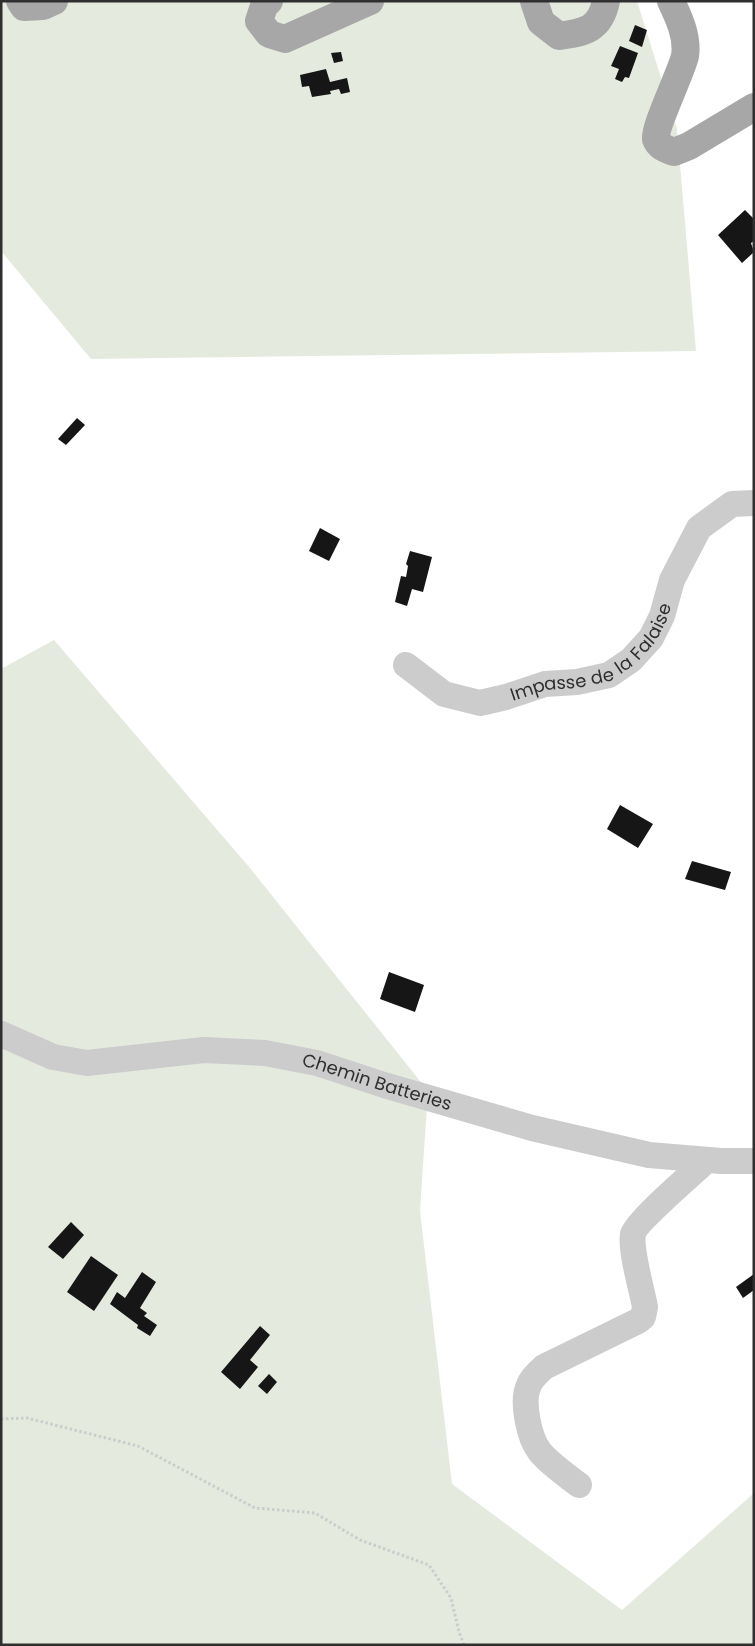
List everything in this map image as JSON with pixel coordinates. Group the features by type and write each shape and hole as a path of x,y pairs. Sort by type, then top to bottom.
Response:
{"main road":[{"path":"20,1 24,7 42,6 54,1"},
{"path":"269,1 264,6 260,21 268,34 285,39 370,1"},
{"path":"534,1 541,22 559,36 586,32 603,16 606,1"},
{"path":"671,1 683,30 685,55 676,85 657,127 655,138 661,147 674,152 689,146 754,107"}],"street":[{"name":"Impasse de la Falaise","path":"406,665 444,694 480,703 506,697 545,684 576,682 609,675 631,660 651,638 662,616 676,571 699,528 732,504 754,503"},
{"name":"Chemin Batteries","path":"1,1034 53,1057 87,1063 204,1050 265,1053 317,1063 384,1085 532,1128 649,1155 754,1162"},
{"path":"578,1485 540,1452 532,1437 527,1422 528,1387 533,1376 544,1367 638,1322 643,1317 645,1307 633,1244 633,1232 707,1160"}],"path":[{"path":"1,1419 27,1418 138,1446 255,1508 315,1513 360,1540 429,1565 451,1598 464,1645"}],"shaded area":[{"path":"1,1 637,1 677,129 696,351 91,359 1,251"},
{"path":"54,640 250,868 428,1091 420,1211 452,1484 622,1610 754,1493 754,1645 1,1645 1,669"}],"building":[{"path":"635,25 647,30 642,47 629,41"},
{"path":"620,46 638,53 629,78 625,77 622,82 615,79 619,69 611,66"},
{"path":"341,52 343,61 334,63 331,53"},
{"path":"326,69 330,82 347,78 350,92 341,94 339,89 330,91 331,94 312,97 309,86 302,87 300,75"},
{"path":"745,210 754,219 754,241 751,243 754,252 742,263 718,235"},
{"path":"77,418 85,425 66,445 58,439"},
{"path":"320,528 340,539 329,561 309,551"},
{"path":"410,551 432,557 423,592 412,589 407,606 395,602 401,576 406,577 408,566 406,564"},
{"path":"620,805 653,824 638,848 607,829"},
{"path":"692,861 731,872 725,890 685,879"},
{"path":"389,972 424,985 415,1012 380,999"},
{"path":"71,1222 84,1235 63,1259 48,1247"},
{"path":"91,1256 118,1275 94,1311 67,1292"},
{"path":"142,1272 156,1282 140,1308 147,1313 144,1316 157,1325 150,1336 137,1328 138,1325 110,1304 117,1292 125,1298"},
{"path":"754,1274 754,1290 743,1298 736,1287"},
{"path":"260,1326 270,1335 250,1360 258,1367 240,1389 221,1372"},
{"path":"269,1374 277,1382 267,1394 258,1386"}]}
